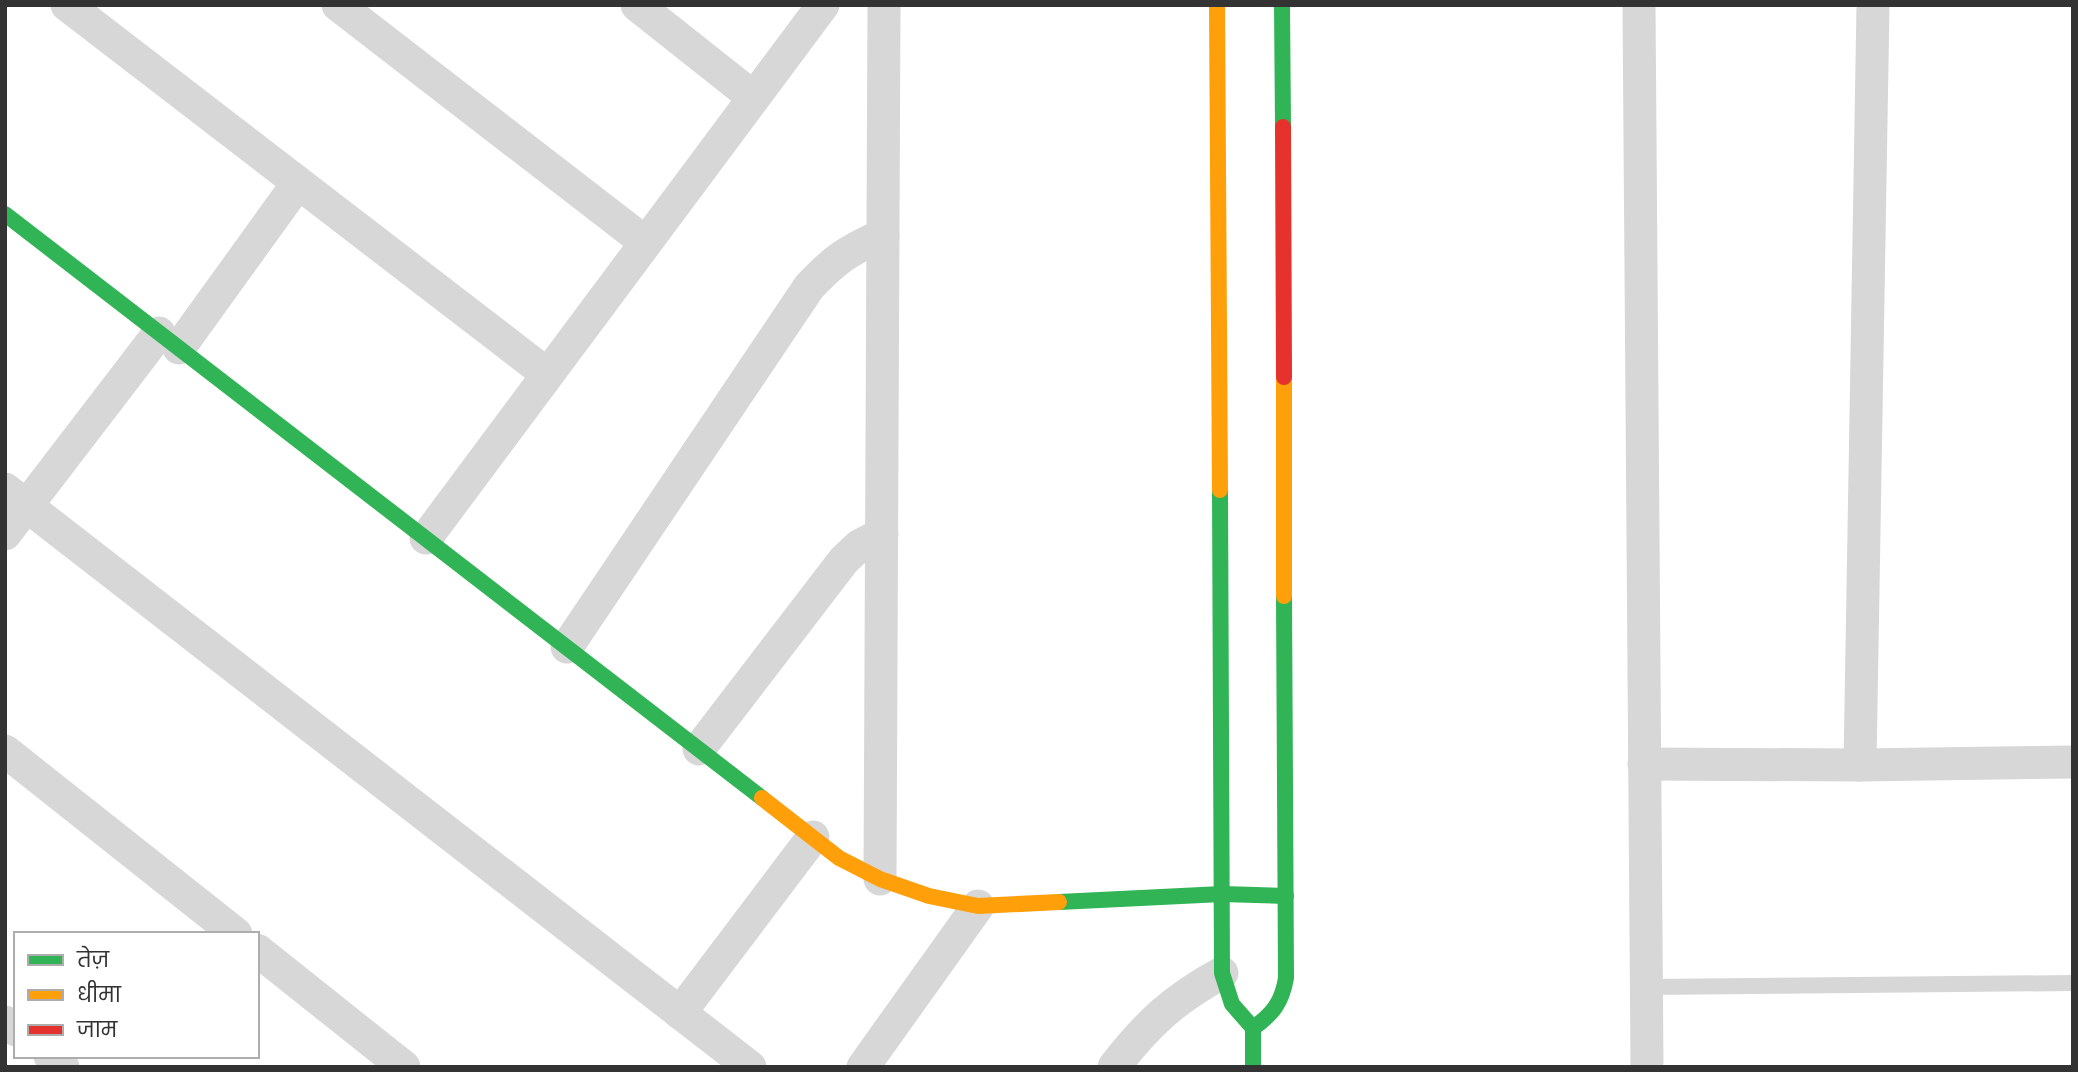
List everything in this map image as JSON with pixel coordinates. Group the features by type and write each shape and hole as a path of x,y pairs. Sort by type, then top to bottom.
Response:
{"main road":[{"path":"1217,5 1222,973 1227,996 1237,1014 1253,1028 1253,1067"},
{"path":"1253,1028 1274,1013 1284,997 1286,978 1282,5"},
{"path":"5,214 839,858 880,879 929,896 978,906 1222,894 1286,896"}],"street":[{"path":"67,5 547,374"},
{"path":"338,5 645,242"},
{"path":"637,5 753,97"},
{"path":"426,538 823,5"},
{"path":"880,879 884,5"},
{"path":"1639,5 1647,1067"},
{"path":"1860,765 1873,5"},
{"path":"5,534 16,497 169,340 298,183"},
{"path":"567,647 809,287 849,250 883,235"},
{"path":"16,497 750,1067"},
{"path":"699,749 844,561 859,547 881,534"},
{"path":"5,751 233,932"},
{"path":"1644,764 2073,762"},
{"path":"680,1013 813,837"},
{"path":"863,1067 978,906"},
{"path":"259,952 404,1067"},
{"path":"1114,1067 1134,1041 1163,1012 1188,991 1222,973"}],"lane":[{"path":"1646,988 2073,983"}],"traffic: fast":[{"path":"1282,5 1283,127"},
{"path":"5,214 762,798"},
{"path":"1220,490 1222,973 1232,1004 1253,1028 1253,1067"},
{"path":"1253,1028 1276,1007 1286,978 1284,596"},
{"path":"1059,902 1222,894 1286,896"}],"traffic: slow":[{"path":"1217,5 1220,490"},
{"path":"1284,377 1284,596"},
{"path":"762,798 839,858 880,879 929,896 978,906 1059,902"}],"traffic: jam":[{"path":"1283,127 1284,377"}]}
